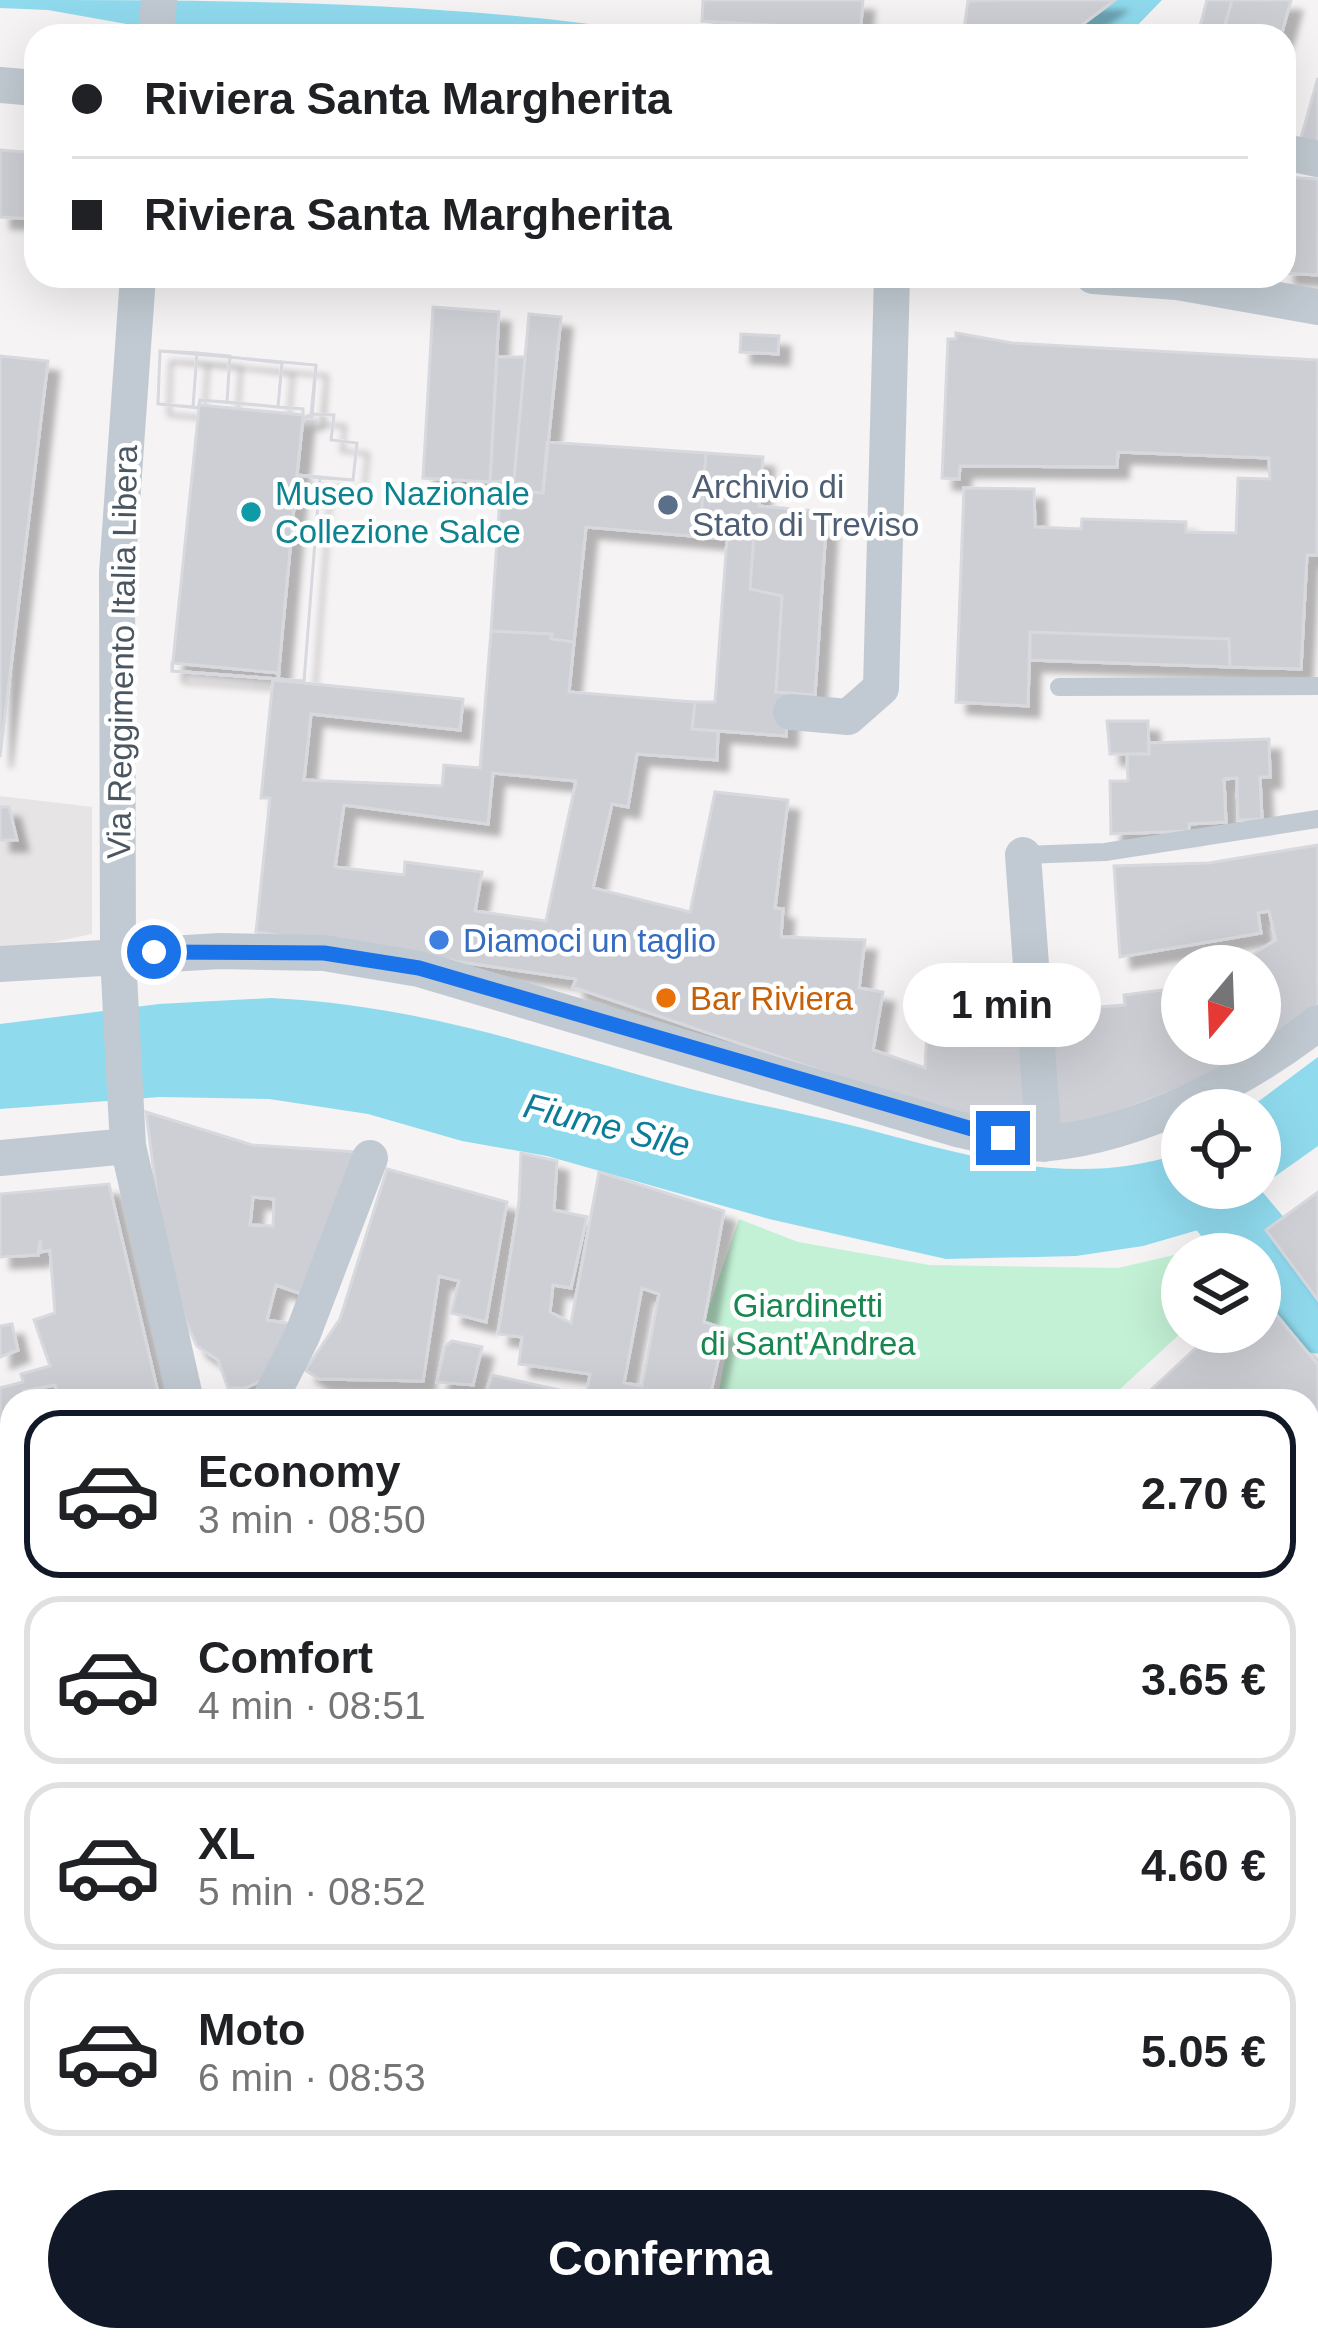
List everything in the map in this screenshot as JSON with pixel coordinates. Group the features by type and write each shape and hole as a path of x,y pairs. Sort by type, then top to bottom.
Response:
{"street":[{"name":"Via Reggimento Italia Libera","path":"137,288 117,573 118,956 127,1129 183,1389"},
{"path":"791,712 848,717 880,688 892,288"},
{"path":"1211,288 1318,307"},
{"path":"1023,855 1044,1144"},
{"path":"0,964 118,956 324,953 419,968 957,1130 1044,1144 1133,1124 1237,1075 1318,1023"},
{"path":"0,1158 127,1129"},
{"path":"275,1389 302,1336 370,1158"}],"lane":[{"path":"1059,687 1318,686"},
{"path":"1023,855 1105,852 1318,819"}],"shaded area":[{"path":"0,796 92,807 92,934 0,953"}],"green space":[{"name":"Giardinetti di Sant'Andrea","path":"739,1219 798,1242 929,1265 1118,1268 1161,1258 1161,1351 1120,1389 719,1389 731,1328 704,1322"}],"water":[{"path":"0,0 254,2 423,9 591,24 127,24 48,10 0,8"},
{"path":"1113,0 1162,0 1139,24 1044,24"},
{"name":"Fiume Sile","path":"271,998 376,1009 1011,1163 1096,1169 1161,1158 1161,1209 1228,1209 1198,1230 1161,1233 1161,1241 1143,1246 1076,1256 946,1259 769,1219 547,1156 462,1141 368,1114 269,1099 160,1097 0,1109 0,1024 159,1004"},
{"path":"1318,1057 1318,1146 1281,1172 1281,1089 1275,1089"}],"building":[{"path":"703,0 863,0 861,24 702,21"},
{"path":"1115,0 1083,24 965,24 968,1"},
{"path":"1207,0 1232,0 1225,24 1201,24"},
{"path":"1232,0 1291,0 1284,24 1225,24"},
{"path":"1318,78 1318,152 1300,141"},
{"path":"0,150 24,152 24,218 0,217"},
{"path":"1296,178 1318,179 1318,275 1296,274"},
{"path":"433,307 499,312 490,482 423,478"},
{"path":"529,314 561,317 543,493 513,490"},
{"path":"956,333 1012,343 1318,360 1317,555 1307,555 1301,669 1230,667 1229,639 1030,632 1028,706 956,702 964,488 1034,489 1035,527 1081,529 1082,519 1186,522 1186,532 1236,533 1238,478 1270,479 1269,458 1118,452 1117,467 960,466 959,479 942,478 948,339 956,339"},
{"path":"741,334 779,336 778,354 740,352"},
{"path":"160,351 197,353 193,407 158,404"},
{"path":"160,351 316,365 311,414 334,415 331,440 357,443 353,480 320,478 304,681 172,671 199,408 158,404"},
{"path":"197,353 230,356 227,402 200,400 199,408 193,407"},
{"path":"0,356 48,361 0,757"},
{"path":"230,357 282,363 278,407 227,402"},
{"path":"497,357 525,357 513,490 543,493 547,442 706,453 701,517 755,520 750,589 782,596 776,692 789,693 786,736 692,729 695,702 715,702 727,539 586,527 574,642 551,639 552,634 491,631 501,481 490,482"},
{"path":"282,362 316,365 312,418 303,418 303,409 278,407"},
{"path":"200,400 303,409 303,415 199,405"},
{"path":"334,415 331,440 357,443 353,480 297,475 303,418"},
{"path":"706,453 763,457 759,506 827,512 815,695 776,692 782,596 750,589 755,520 701,517"},
{"path":"297,475 320,478 304,681 278,679"},
{"path":"491,631 552,634 551,639 574,642 569,692 695,702 692,729 718,731 717,760 637,754 628,807 612,804 593,888 690,912 715,792 788,800 775,908 783,909 781,937 865,940 859,988 883,992 873,1050 925,1068 930,980 1018,979 1026,1122 1015,1125 924,1106 573,987 576,979 256,932 270,798 261,798 273,680 463,699 460,730 311,714 304,780 442,786 444,765 480,768","holes":["493,773 576,781 546,921 475,911 482,872 405,862 404,875 335,867 344,805 488,824"]},
{"path":"1030,632 1229,639 1230,667 1030,660"},
{"path":"172,663 279,673 278,679 172,671"},
{"path":"1107,721 1148,721 1149,754 1110,754"},
{"path":"1269,739 1270,777 1260,777 1262,819 1238,820 1237,778 1224,779 1226,822 1189,824 1189,831 1111,834 1110,781 1128,781 1127,754 1149,754 1149,743"},
{"path":"0,807 9,807 17,840 0,840"},
{"path":"1318,845 1318,1005 1281,1033 1281,945 1268,945 1276,940 1269,911 1258,913 1261,933 1161,945 1161,950 1120,957 1114,866 1209,863"},
{"path":"1161,990 1161,1065 1230,1065 1178,1089 1161,1089 1161,1095 1052,1138 1048,1011 1125,1005 1124,995"},
{"path":"146,1112 252,1145 359,1152 305,1295 276,1285 267,1320 292,1324 263,1380 245,1388 228,1388 218,1360 197,1346 185,1320 162,1234","holes":["253,1197 274,1199 273,1226 250,1225"]},
{"path":"521,1153 557,1161 554,1210 587,1217 571,1288 553,1285 550,1312 571,1323 599,1172 724,1211 704,1322 725,1329 712,1389 587,1389 590,1374 519,1364 522,1337 498,1334 519,1201","holes":["642,1288 659,1294 642,1386 624,1383"]},
{"path":"387,1169 507,1202 486,1322 451,1313 459,1281 439,1276 423,1381 319,1379 305,1370 340,1319"},
{"path":"109,1184 157,1389 56,1389 55,1385 0,1389 23,1382 21,1374 50,1366 34,1320 55,1313 50,1250 41,1252 40,1240 38,1255 0,1257 0,1194"},
{"path":"1318,1192 1318,1300 1281,1250 1281,1233 1266,1230"},
{"path":"1281,1320 1318,1365 1318,1389 1152,1389 1190,1353 1281,1353"},
{"path":"12,1324 18,1350 0,1357 0,1326"},
{"path":"452,1341 482,1347 473,1385 437,1382 445,1346"},
{"path":"492,1375 555,1389 487,1389"}],"waterway":[{"path":"1228,1209 1318,1316"}],"place":[{"name":"Archivio di Stato di Treviso","path":"668,505"},
{"name":"Museo Nazionale Collezione Salce","path":"251,512"},
{"name":"Diamoci un taglio","path":"439,940"},
{"name":"Bar Riviera","path":"666,998"}],"route":[{"path":"154,952 324,953 419,968 957,1130 1003,1138"}]}
